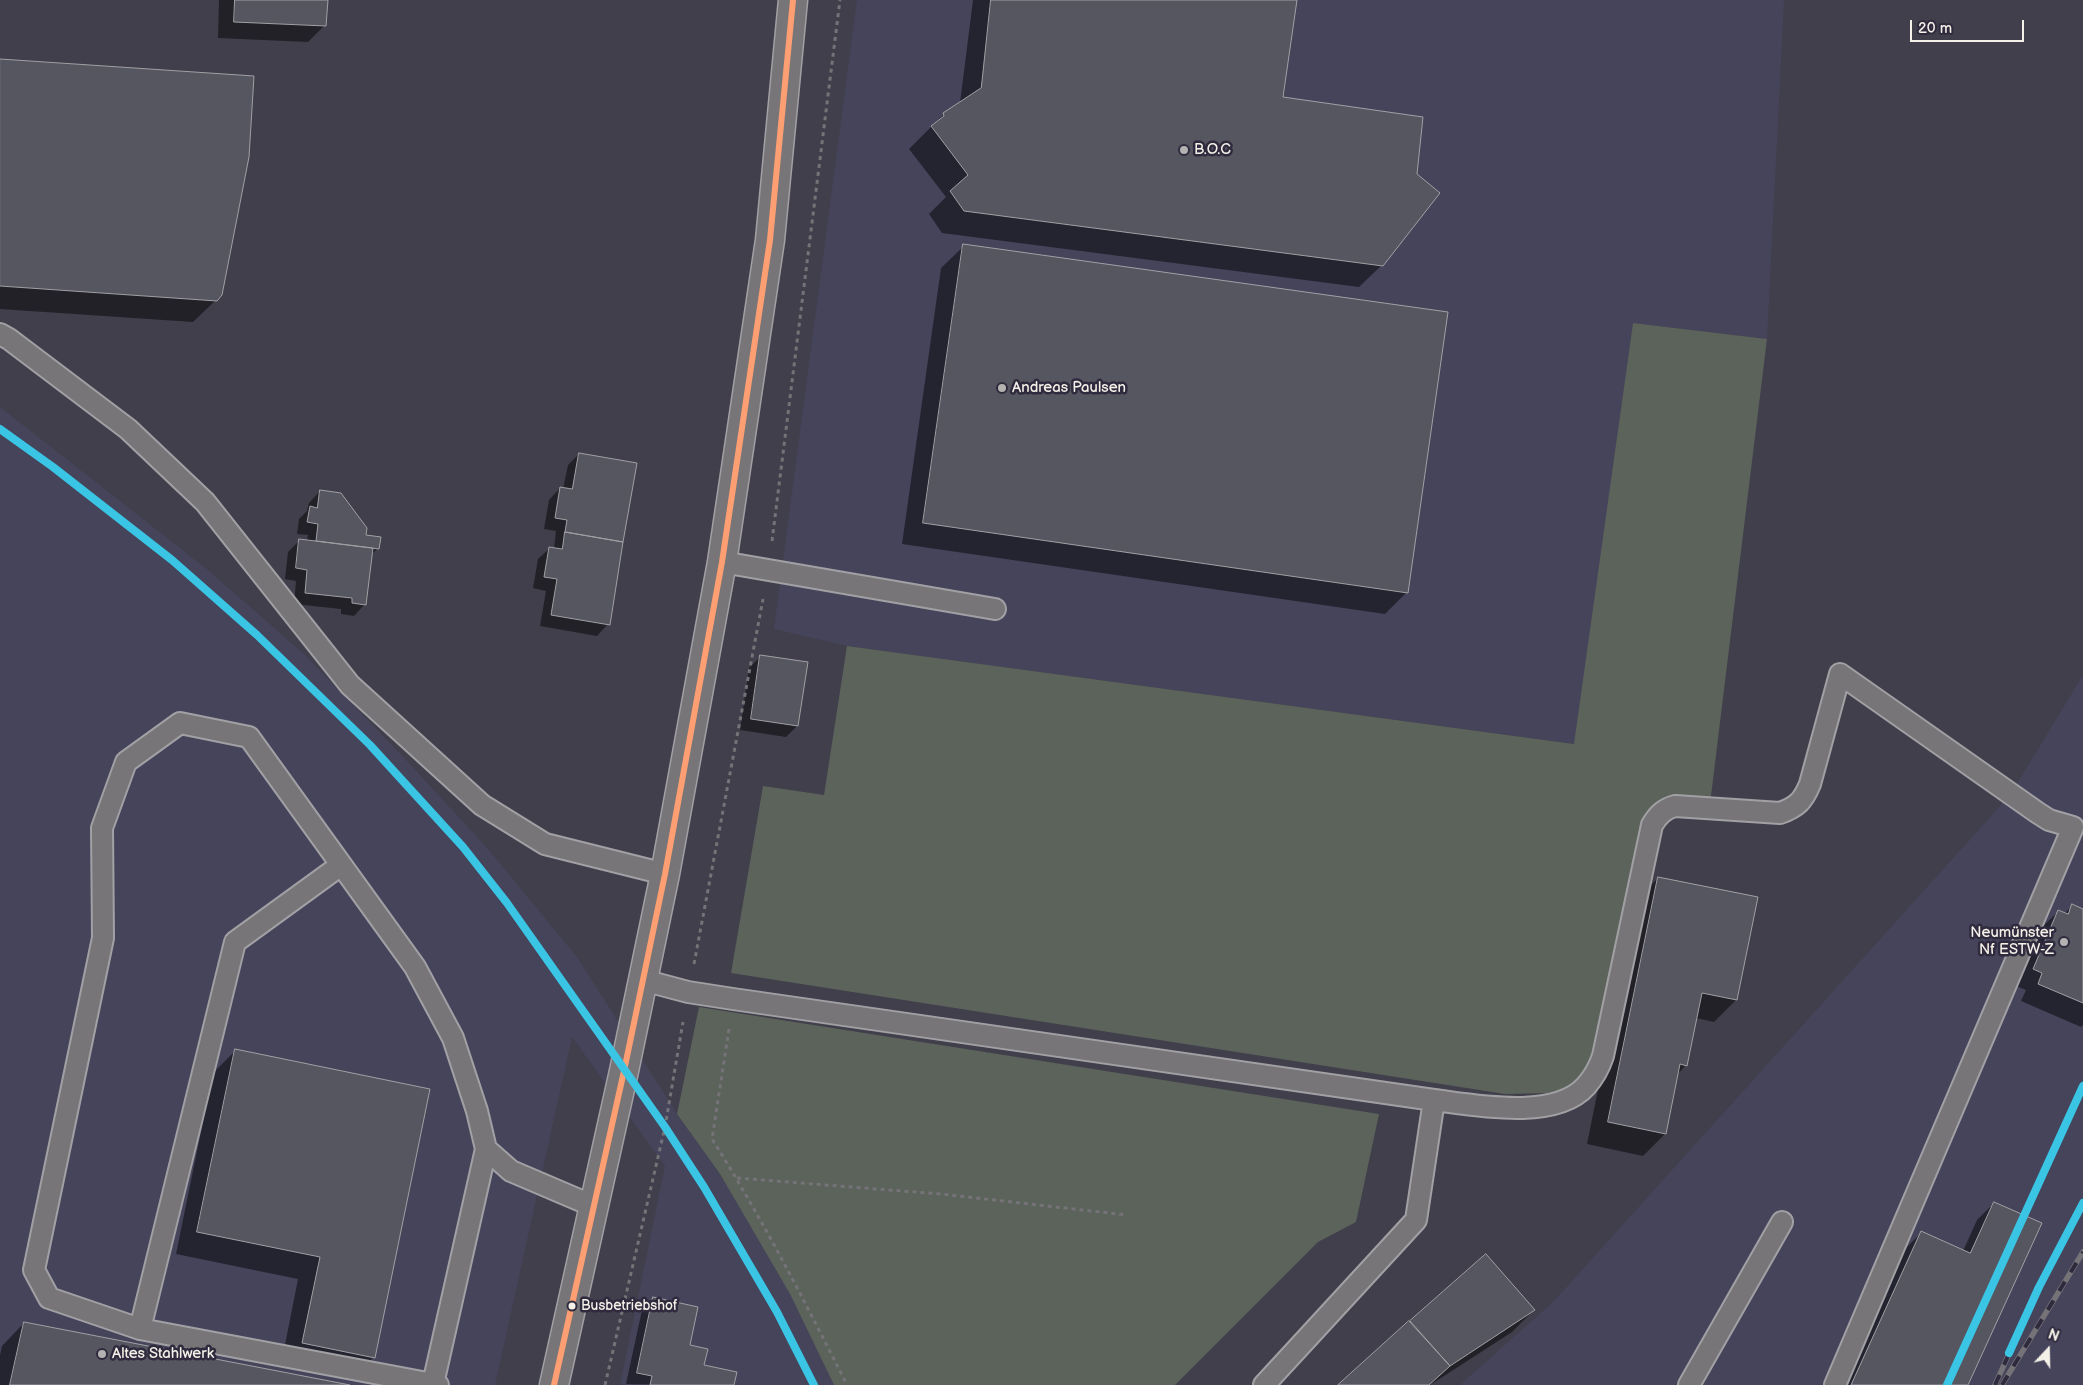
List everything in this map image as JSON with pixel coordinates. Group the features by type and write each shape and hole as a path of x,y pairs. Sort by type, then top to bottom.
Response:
{"street":[{"path":"554,1385 624,1070 665,874 722,562 770,240 793,0"}],"lane":[{"path":"0,334 128,429 205,502 350,685 482,805 545,844 665,874"},
{"path":"722,562 995,609"},
{"path":"642,980 688,992 733,999 1434,1100 1482,1106 1528,1107 1561,1102 1585,1088 1596,1073 1603,1056 1652,825 1666,808 1675,806 1780,813 1790,809 1803,799 1810,784 1840,674 2049,820 2078,824 1835,1385"},
{"path":"180,722 249,737 415,967 453,1038 477,1111 486,1149 435,1384 140,1328 49,1298 34,1270 103,938 102,828 126,762 180,722"},
{"path":"140,1328 235,942 341,865"},
{"path":"1264,1385 1416,1220 1434,1100"},
{"path":"486,1149 511,1172 593,1206"},
{"path":"1689,1385 1782,1222"}],"path":[{"path":"605,1385 665,1127 688,992 768,569 840,0"},
{"path":"733,999 712,1139 737,1178 802,1295 847,1385"},
{"path":"737,1178 941,1194 1127,1215"}],"shaded area":[{"path":"857,0 1784,0 1767,339 1633,323 1575,744 847,646 774,629"},
{"path":"1633,323 1767,339 1710,804 1665,805 1592,1070 1568,1090 1548,1093 1505,1094 731,973 763,786 824,795 847,646 1574,744"},
{"path":"0,407 208,570 304,654 408,762 488,849 577,957 677,1114 720,1174 790,1294 834,1385 620,1385 665,1166 572,1037 495,1385 0,1385"},
{"path":"2083,675 2083,1385 1460,1385 1554,1301 2010,795"},
{"path":"699,1007 1379,1114 1356,1222 1318,1242 1175,1385 834,1385 790,1294 720,1174 677,1114"}],"building":[{"path":"235,0 328,0 326,26 234,22"},
{"name":"B.O.C","path":"991,0 1297,0 1283,97 1423,117 1417,174 1440,193 1383,266 964,211 950,191 968,175 931,126 944,116 943,113 981,88"},
{"path":"0,59 254,76 249,157 222,295 217,301 0,286"},
{"path":"963,244 1448,312 1408,593 923,523"},
{"path":"579,453 637,463 623,542 565,532 567,520 555,518 560,487 572,489"},
{"path":"320,490 341,493 367,528 366,535 381,537 379,549 316,541 318,524 307,522 310,506 317,508"},
{"path":"565,532 623,542 610,625 551,615 557,579 544,577 549,547 562,549"},
{"path":"299,539 373,548 366,605 352,603 352,598 305,593 307,570 296,568"},
{"path":"760,655 808,662 798,726 751,719"},
{"path":"1658,877 1758,897 1737,1000 1702,993 1687,1066 1680,1064 1666,1134 1608,1122"},
{"name":"Neumünster Nf ESTW-Z","path":"2072,904 2083,909 2083,1003 2038,984 2042,973 2033,969 2058,910 2068,914"},
{"path":"235,1049 430,1089 375,1358 302,1343 320,1257 197,1232"},
{"path":"1994,1202 2042,1223 1968,1385 1851,1385 1921,1231 1970,1253"},
{"path":"1486,1254 1535,1310 1450,1366 1410,1321"},
{"path":"653,1297 698,1307 690,1345 708,1349 704,1365 737,1372 734,1385 650,1385 652,1376 637,1373"},
{"path":"1409,1321 1450,1366 1429,1385 1338,1385"},
{"name":"Altes Stahlwerk","path":"24,1322 350,1385 10,1385"}],"railway":[{"path":"1947,1385 2083,1086"},
{"path":"1995,1385 2039,1287 2083,1203"},
{"path":"2002,1385 2083,1252"}],"transit line":[{"path":"554,1385 624,1071 665,874 722,562 770,240 793,0"},
{"path":"0,429 53,467 172,560 257,635 370,745 463,847 507,903 665,1127 704,1187 777,1312 814,1385"},
{"path":"1947,1385 2083,1086"},
{"path":"2009,1353 2039,1287 2083,1203"}],"place":[{"name":"B.O.C","path":"1184,150"},
{"name":"Andreas Paulsen","path":"1002,388"},
{"name":"Neumünster Nf ESTW-Z","path":"2064,942"},
{"name":"Busbetriebshof","path":"572,1306"},
{"name":"Altes Stahlwerk","path":"102,1354"}]}
